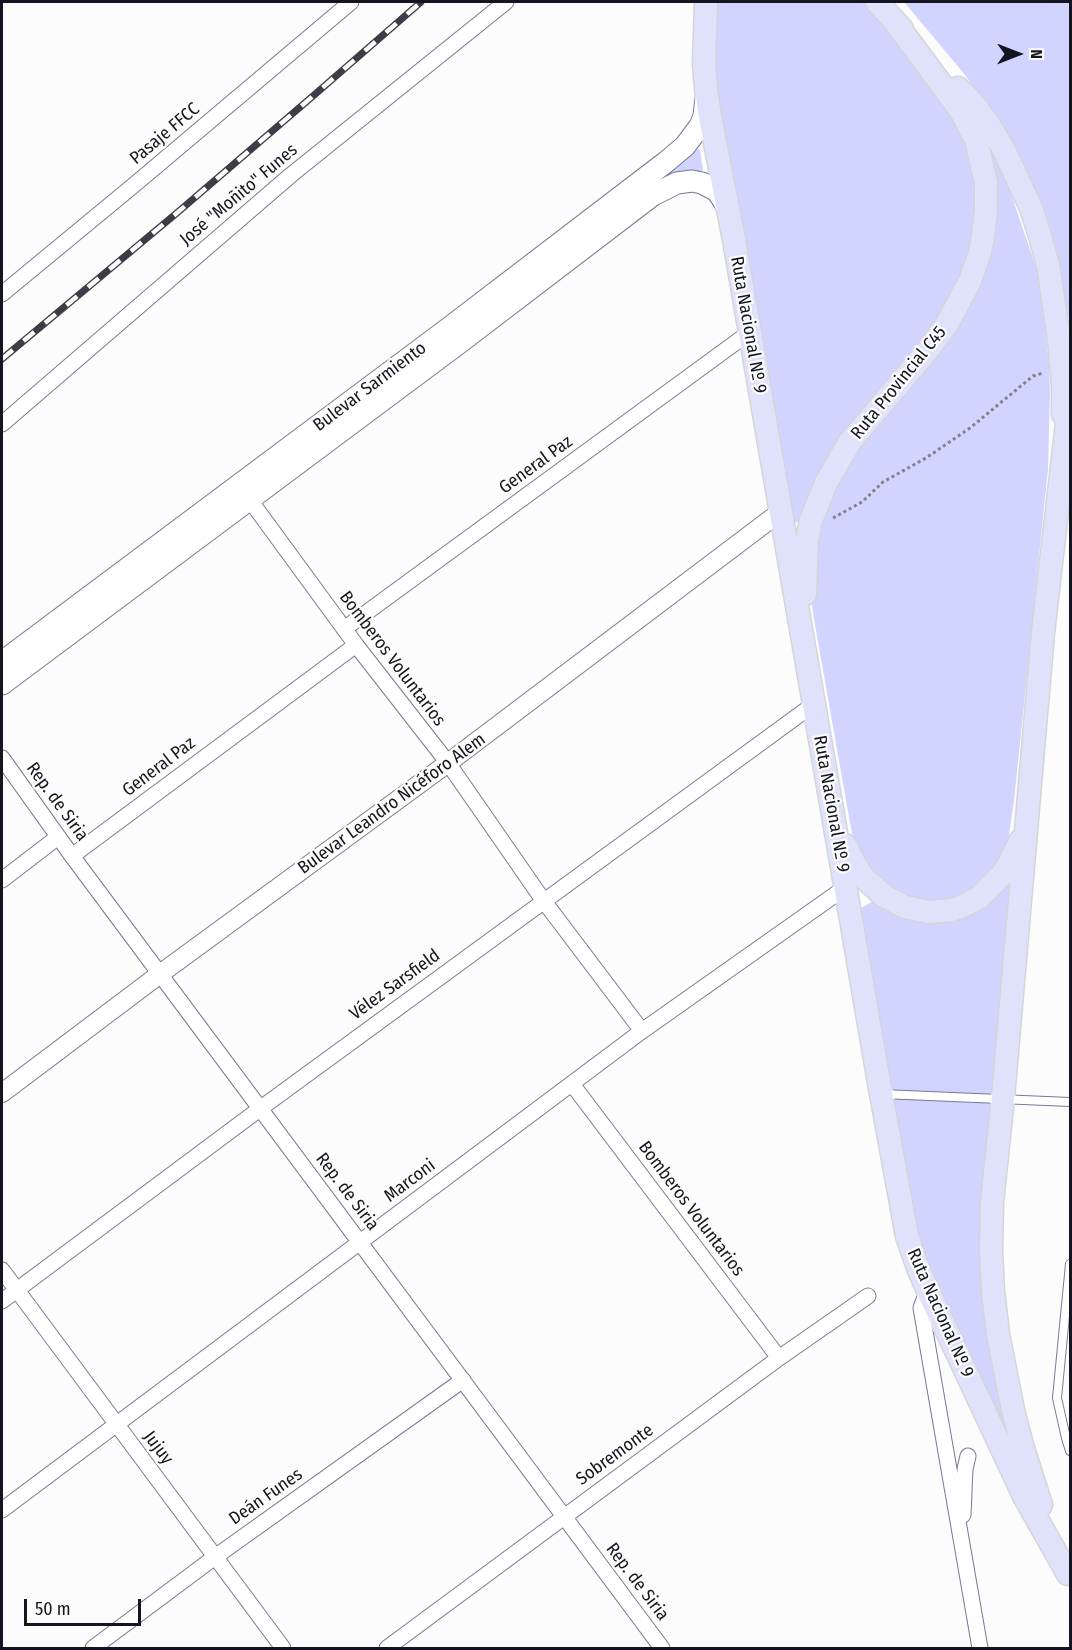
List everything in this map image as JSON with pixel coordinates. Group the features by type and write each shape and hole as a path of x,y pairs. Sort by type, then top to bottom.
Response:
{"main road":[{"name":"Ruta Nacional Nº 9","path":"706,2 704,33 706,89 907,1236 918,1268 1024,1496 1069,1578"},
{"name":"Ruta Provincial C45","path":"877,2 973,103 1004,150 1031,208 1048,265 1062,367 1063,413 1059,489"},
{"name":"Ruta Provincial C45","path":"807,669 805,561 810,527 826,483 860,429 927,351 947,324 970,281 980,252 985,223 986,183 976,141 961,111 893,19"},
{"name":"Bulevar Sarmiento","path":"2,684 244,492 648,188 694,135 704,116 706,89"},
{"name":"Bulevar Sarmiento","path":"648,188 692,181 702,183 717,191 727,206"},
{"name":"Ruta Nacional Nº 9","path":"1069,1578 1037,1493 1013,1410 998,1334 991,1251 992,1202 1043,633 1071,397"},
{"name":"Bulevar Sarmiento","path":"2,662 244,492"},
{"path":"835,825 863,877 884,896 905,907 929,912 952,910 971,902 986,892 998,879 1016,851 1028,808"}],"street":[{"name":"Pasaje FFCC","path":"2,294 351,2"},
{"name":"José \"Moñito\" Funes","path":"2,424 291,175 506,2"},
{"name":"General Paz","path":"344,629 750,332"},
{"name":"Bomberos Voluntarios","path":"244,492 356,645 448,763 543,900 642,1031"},
{"name":"Bulevar Leandro Nicéforo Alem","path":"2,1093 448,763 780,512"},
{"name":"General Paz","path":"72,856 356,645"},
{"name":"Vélez Sarsfield","path":"2,1301 543,900 814,704"},
{"name":"Rep. de Siria","path":"2,758 72,856 662,1648"},
{"path":"2,880 58,837"},
{"name":"Marconi","path":"2,1510 642,1031 846,887"},
{"name":"Bomberos Voluntarios","path":"572,1084 779,1359"},
{"name":"Jujuy","path":"2,1270 283,1648"},
{"path":"928,1289 921,1308 980,1648"},
{"name":"Sobremonte","path":"387,1648 868,1296"},
{"name":"Deán Funes","path":"93,1648 215,1557 463,1380"},
{"path":"961,1536 965,1469 968,1456"}],"lane":[{"path":"881,1094 1071,1102"},
{"path":"1071,1264 1058,1398 1071,1451"}],"path":[{"path":"810,527 835,518 861,502 883,482 926,458 970,428 1033,376 1062,367"}],"shaded area":[{"path":"714,2 865,2 932,82 955,115 976,171 975,232 962,274 944,313 804,518 792,525 717,102"},
{"path":"904,2 1070,2 1070,303 1067,330 1041,204 1031,180 982,98"},
{"path":"989,145 1010,191 1036,267 1042,297 1050,392 1048,469 1014,801 1006,848 996,867 980,883 959,896 932,901 901,895 877,879 859,853 852,834 814,619 811,597 811,553 839,473 958,324"},
{"path":"698,149 703,170 701,172 687,171 665,178 664,175"},
{"path":"1015,876 984,1216 1029,1493 929,1273 902,1178 861,908 875,900 903,915"}],"railway":[{"path":"2,359 178,212 421,2"}]}
